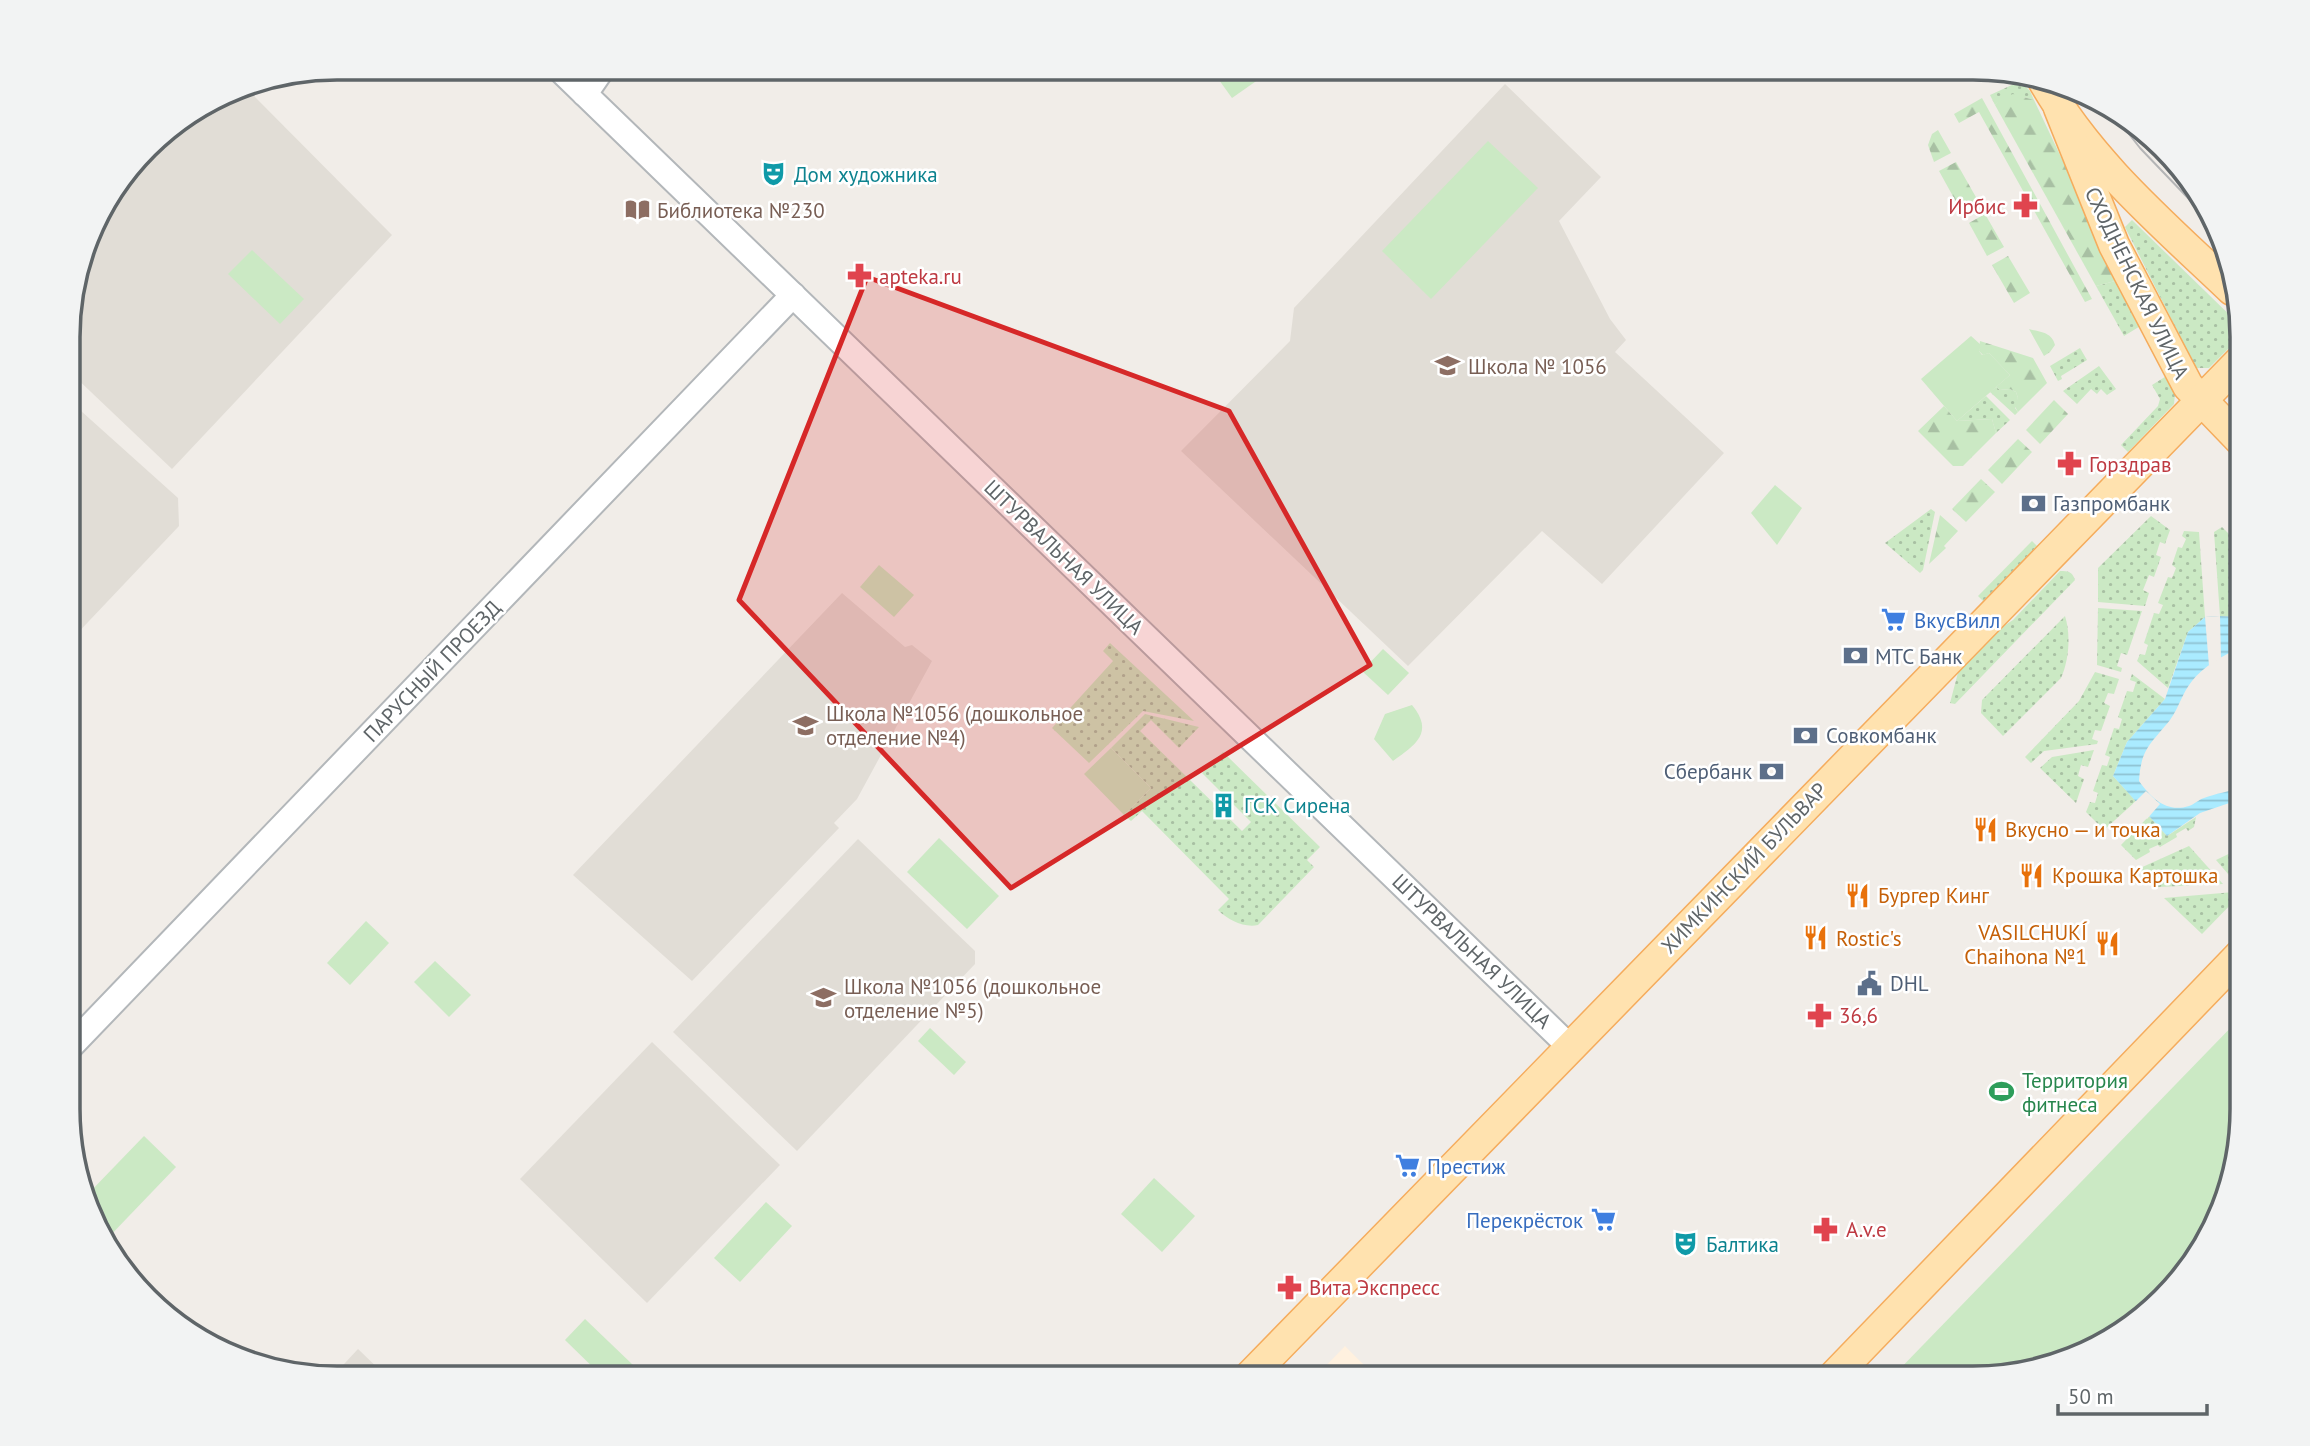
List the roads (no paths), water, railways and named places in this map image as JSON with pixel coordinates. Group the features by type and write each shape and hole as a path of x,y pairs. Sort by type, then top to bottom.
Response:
{"main road":[{"name":"СХОДНЕНСКАЯ УЛИЦА","path":"2050,92 2059,108 2114,245 2188,386 2230,430"},
{"name":"СХОДНЕНСКАЯ УЛИЦА","path":"2059,108 2124,186 2223,278"},
{"name":"ХИМКИНСКИЙ БУЛЬВАР","path":"1260,1366 2230,371"},
{"path":"1844,1366 2230,965"}],"street":[{"name":"ШТУРВАЛЬНАЯ УЛИЦА","path":"570,80 1570,1047"},
{"path":"585,94 595,80"},
{"name":"ПАРУСНЫЙ ПРОЕЗД","path":"80,1037 793,295"}],"water":[{"path":"2230,616 2230,653 2214,662 2192,681 2173,715 2145,754 2139,781 2155,799 2174,808 2189,806 2204,798 2230,791 2230,803 2200,813 2167,836 2113,776 2127,742 2165,699 2188,632 2205,617"}],"tram line":[{"path":"2129,134 2188,198"}],"place":[{"name":"Дом художника","path":"774,174"},
{"name":"Ирбис","path":"2026,206"},
{"name":"Библиотека №230","path":"637,210"},
{"name":"apteka.ru","path":"859,276"},
{"name":"Школа № 1056","path":"1448,366"},
{"name":"Горздрав","path":"2069,464"},
{"name":"Газпромбанк","path":"2033,503"},
{"name":"ВкусВилл","path":"1894,620"},
{"name":"МТС Банк","path":"1855,656"},
{"name":"Школа №1056 (дошкольное отделение №4)","path":"806,725"},
{"name":"Совкомбанк","path":"1806,735"},
{"name":"Сбербанк","path":"1772,771"},
{"name":"ГСК Сирена","path":"1224,805"},
{"name":"Вкусно — и точка","path":"1985,829"},
{"name":"Крошка Картошка","path":"2032,875"},
{"name":"Бургер Кинг","path":"1858,895"},
{"name":"Rostic's","path":"1816,938"},
{"name":"VASILCHUKÍ Chaihona №1","path":"2107,944"},
{"name":"DHL","path":"1870,983"},
{"name":"Школа №1056 (дошкольное отделение №5)","path":"824,998"},
{"name":"36,6","path":"1819,1015"},
{"name":"Территория фитнеса","path":"2002,1092"},
{"name":"Престиж","path":"1407,1166"},
{"name":"Перекрёсток","path":"1603,1220"},
{"name":"A.v.e","path":"1826,1229"},
{"name":"Балтика","path":"1686,1244"},
{"name":"Вита Экспресс","path":"1289,1287"}]}
